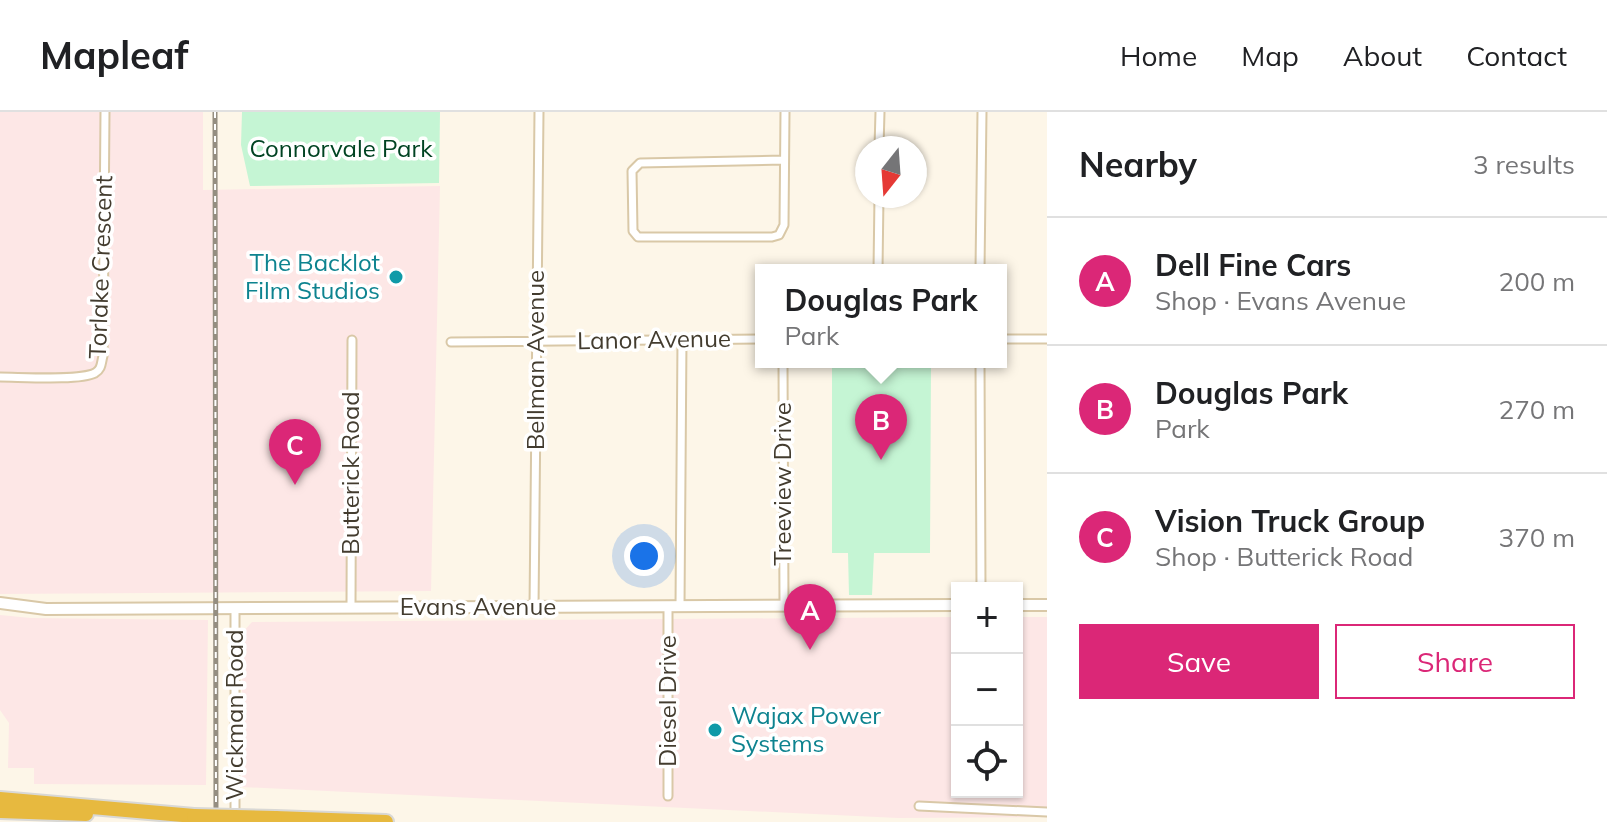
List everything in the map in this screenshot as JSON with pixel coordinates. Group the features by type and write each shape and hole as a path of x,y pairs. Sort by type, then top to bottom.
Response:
{"highway":[{"path":"0,799 194,816"},
{"path":"0,811 386,822"}],"main road":[{"name":"Evans Avenue","path":"0,603 46,609 951,605"},
{"path":"1023,605 1047,605"}],"street":[{"name":"Torlake Crescent","path":"0,377 80,376 100,369 103,356 105,112"},
{"name":"Bellman Avenue","path":"534,608 539,112"},
{"path":"783,160 640,163 632,171 633,231 638,237 772,237 781,232 784,225 785,112"},
{"path":"879,136 880,112"},
{"path":"980,264 982,112"},
{"path":"878,264 879,208"},
{"path":"680,606 682,339"},
{"name":"Lanor Avenue","path":"451,342 755,339"},
{"path":"1007,339 1047,339"},
{"name":"Butterick Road","path":"351,606 352,340"},
{"name":"Treeview Drive","path":"783,368 784,606"},
{"path":"980,368 981,582"},
{"name":"Diesel Drive","path":"668,606 668,796"},
{"name":"Wickman Road","path":"235,608 235,822"},
{"path":"919,806 1047,812"}],"shaded area":[{"path":"0,112 203,112 203,190 440,186 431,591 0,594"},
{"path":"0,615 208,620 206,785 34,784 34,768 8,768 9,723 0,710"},
{"path":"951,617 951,798 1023,798 1023,617 1047,617 1047,817 898,818 242,787 242,633 252,622"}],"green space":[{"name":"Connorvale Park","path":"242,112 440,112 439,183 250,186 241,145"},
{"path":"832,368 931,368 930,553 874,553 872,595 849,595 848,553 832,553"}],"railway":[{"path":"215,112 216,822"}],"place":[{"name":"The Backlot Film Studios","path":"396,277"},
{"name":"Douglas Park","path":"881,460"},
{"name":"Vision Truck Group","path":"295,485"},
{"name":"Dell Fine Cars","path":"810,650"},
{"name":"Wajax Power Systems","path":"715,730"}]}
